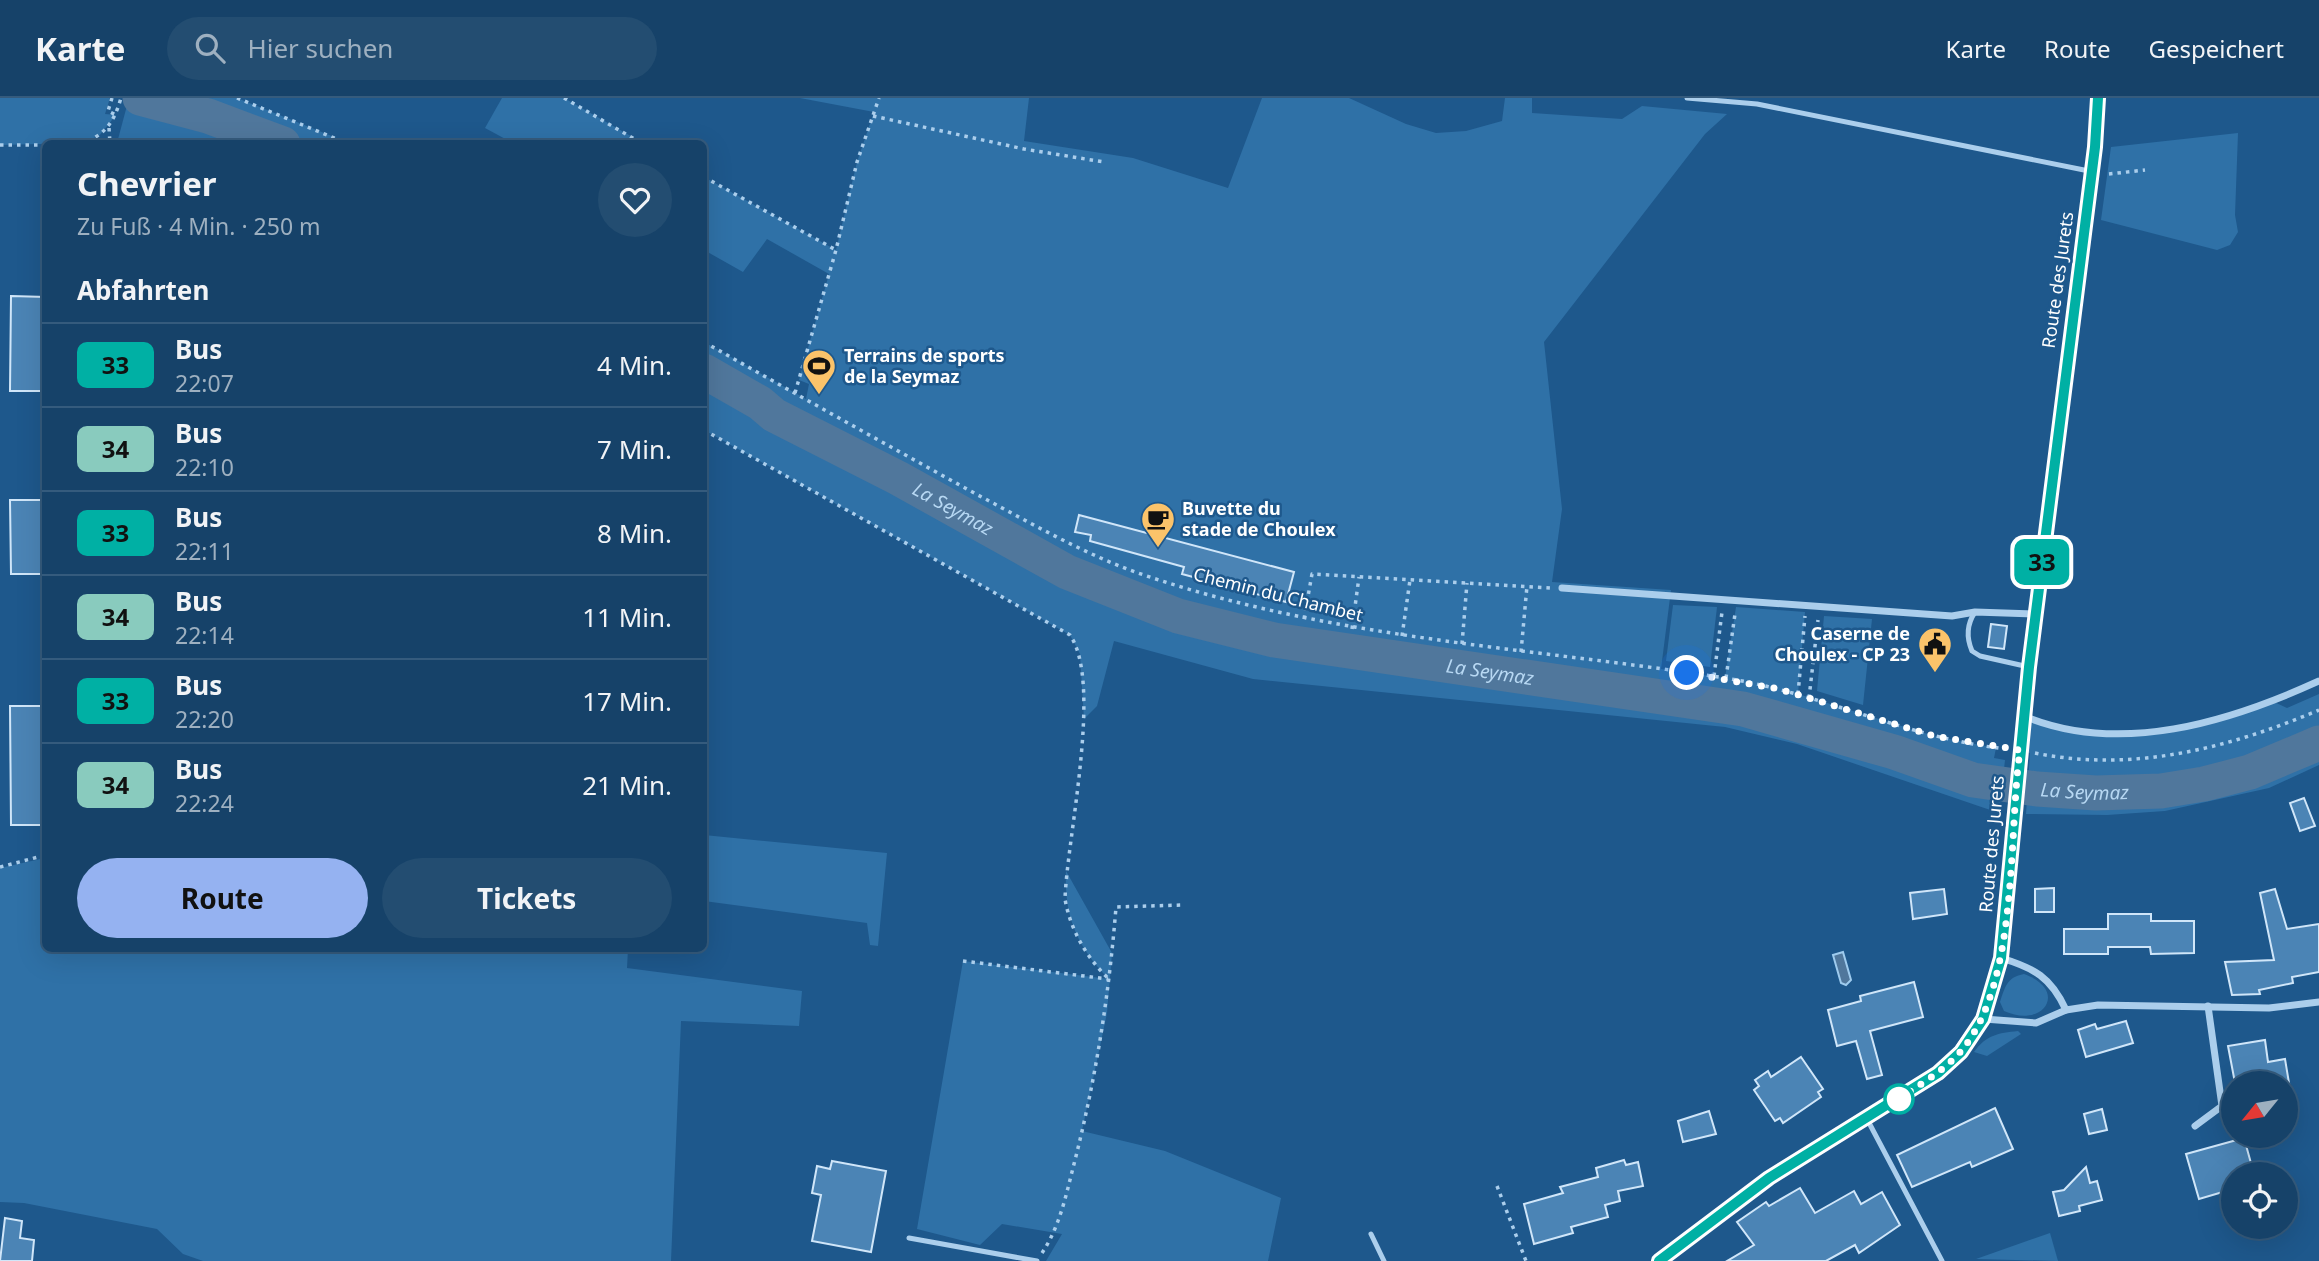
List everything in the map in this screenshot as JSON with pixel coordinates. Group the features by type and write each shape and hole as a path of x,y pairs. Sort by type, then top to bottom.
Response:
{"street":[{"name":"Route des Jurets","path":"1659,1261 1769,1178 1867,1119 1947,1065 1972,1038 1983,1019 2001,958 2023,716 2092,172 2098,98"},
{"path":"1562,588 1952,616 1975,612 2035,614"},
{"path":"2023,716 2046,726 2090,734 2136,733 2205,723 2242,712 2319,681"},
{"path":"2001,958 2032,967 2057,992 2066,1010"},
{"path":"1983,1019 2036,1023 2066,1010 2098,1005 2269,1008 2319,1002"},
{"path":"2195,1126 2222,1106 2208,1006"}],"lane":[{"path":"1687,98 1757,104 2092,172"},
{"path":"1975,612 1969,621 1968,633 1972,651 1980,656 2029,667"},
{"path":"1867,1119 1942,1261"},
{"path":"1371,1234 1384,1261"},
{"path":"909,1238 1037,1261"}],"path":[{"path":"112,98 108,111 116,115"},
{"path":"90,140 109,127 121,98"},
{"path":"237,98 339,140"},
{"path":"564,98 636,140"},
{"path":"795,393 836,250 857,162 879,98"},
{"path":"873,116 1024,149 1104,162"},
{"path":"109,127 110,140"},
{"path":"0,145 42,145"},
{"path":"2092,172 2106,174 2145,170"},
{"path":"707,179 836,250"},
{"name":"Chemin du Chambet","path":"707,344 1087,552 1139,573 1304,619 1402,636 1726,678 1798,694 1934,736 2019,753 2080,759 2181,754 2238,741 2319,710"},
{"path":"707,432 1070,635 1080,654 1084,719 1065,899 1067,913 1088,957 1110,979"},
{"path":"1304,619 1312,574 1562,588"},
{"path":"1352,629 1359,577"},
{"path":"1402,636 1410,580"},
{"path":"1462,644 1467,583"},
{"path":"1521,652 1527,586"},
{"path":"1714,676 1724,600"},
{"path":"1726,678 1737,600"},
{"path":"1798,694 1806,605"},
{"path":"1809,698 1820,606"},
{"path":"0,867 42,856"},
{"path":"1037,1261 1056,1233 1082,1131 1107,1013 1116,906 1184,905"},
{"path":"963,961 1110,979"},
{"path":"1497,1186 1526,1261"}],"shaded area":[{"path":"0,98 110,98 105,114 116,115 99,136 88,140 42,140 42,144 0,145"},
{"path":"129,98 237,98 342,140 118,140"},
{"path":"502,98 564,98 638,140 507,140 485,128"},
{"path":"800,98 1029,98 1024,141 1133,158 1228,188 1262,98 1349,98 1406,124 1436,133 1466,131 1502,121 1505,98 1532,98 1532,113 1622,119 1642,106 1727,114 1705,134 1544,342 1562,509 1552,582 1671,590 1661,669 1725,678 1736,607 1805,612 1798,694 1934,736 1996,748 1994,758 2005,760 1999,813 1797,744 1725,727 1253,679 1114,641 1097,706 1084,719 1080,654 1070,635 707,432 707,344 806,399 809,384 799,380 829,274 767,239 743,272 707,252 707,179 836,250 857,162 874,112"},
{"path":"2238,133 2235,215 2238,232 2230,245 2217,250 2101,220 2111,147"},
{"path":"1673,605 1717,607 1710,667 1666,661"},
{"path":"1824,616 1872,619 1863,705 1817,691"},
{"path":"2319,694 2319,765 2269,788 2165,811 2107,815 2026,814 2030,753 2019,750 2023,716 2090,734 2169,729 2272,701 2287,708"},
{"path":"707,835 887,853 878,946 870,945 867,923 707,901"},
{"path":"42,859 42,952 628,952 627,968 802,991 799,1026 681,1021 671,1261 203,1261 183,1254 157,1229 24,1203 0,1202 0,868"},
{"path":"1066,871 1112,953 1107,1013 1082,1131 1165,1151 1281,1198 1268,1261 1046,1261 1062,1234 1002,1224 980,1245 917,1229 963,961 1109,979 1088,955 1075,930 1067,902"},
{"path":"1843,952 1851,980 1846,985 1841,983 1833,955"},
{"path":"2024,974 2038,981 2045,989 2048,997 2046,1005 2030,1015 2004,1011 2000,1002 2005,987 2010,980"},
{"path":"2018,1031 2021,1034 1987,1056 1974,1052 1993,1036"},
{"path":"2050,1233 2058,1261 1976,1259"}],"building":[{"path":"11,296 42,297 42,391 10,391"},
{"path":"10,500 42,500 42,574 11,574"},
{"path":"1079,515 1294,572 1286,602 1182,574 1184,567 1090,541 1091,535 1075,532"},
{"path":"1991,624 2007,626 2004,649 1988,647"},
{"path":"10,706 42,706 42,825 11,825"},
{"path":"2304,798 2315,826 2300,831 2290,803"},
{"path":"2054,888 2054,912 2035,912 2035,889"},
{"path":"1944,889 1947,914 1913,919 1910,893"},
{"path":"2275,889 2287,929 2319,924 2319,972 2292,977 2293,983 2259,990 2260,994 2232,995 2225,962 2274,960 2260,893"},
{"path":"2108,914 2151,914 2151,921 2194,921 2194,953 2151,954 2150,947 2108,947 2108,954 2064,954 2064,929 2108,929"},
{"path":"1914,982 1923,1017 1870,1031 1882,1075 1867,1079 1856,1041 1837,1046 1828,1010 1861,1001 1860,996"},
{"path":"2126,1021 2133,1043 2086,1057 2078,1030 2095,1024 2097,1029"},
{"path":"2265,1040 2268,1062 2285,1059 2287,1071 2233,1071 2228,1046"},
{"path":"1801,1057 1823,1089 1818,1092 1821,1097 1783,1123 1780,1118 1775,1121 1754,1090 1759,1086 1755,1080 1768,1071 1771,1077"},
{"path":"1995,1108 2013,1149 1972,1167 1970,1162 1912,1187 1897,1155"},
{"path":"2102,1109 2107,1130 2089,1134 2084,1114"},
{"path":"1709,1111 1716,1134 1683,1142 1678,1121"},
{"path":"2221,1144 2221,1148 2247,1148 2251,1162 2221,1162 2221,1193 2199,1199 2186,1154"},
{"path":"1624,1160 1626,1165 1638,1162 1643,1186 1618,1191 1620,1201 1605,1205 1608,1217 1571,1227 1573,1233 1534,1244 1524,1204 1563,1193 1560,1187 1598,1177 1596,1168"},
{"path":"832,1161 886,1171 871,1252 812,1241 821,1195 812,1193 817,1166 830,1169"},
{"path":"2086,1167 2090,1183 2097,1181 2102,1200 2079,1206 2080,1211 2059,1216 2053,1192 2064,1190"},
{"path":"1800,1188 1815,1213 1854,1191 1861,1204 1882,1192 1900,1225 1859,1253 1855,1245 1826,1261 1727,1261 1754,1245 1737,1222 1766,1202 1769,1206"},
{"path":"5,1218 22,1221 20,1238 34,1240 32,1261 0,1261"}],"waterway":[{"name":"La Seymaz","path":"140,98 208,116 272,140"},
{"name":"La Seymaz","path":"707,373 760,403 774,415 898,478 1067,572 1178,616 1274,640 1743,709 1894,752 1973,780 2037,789 2096,793 2161,791 2204,784 2250,772 2319,743"}],"bus line":[{"name":"33","path":"1659,1261 1769,1178 1938,1073 1961,1052 1983,1019 2001,958 2029,667 2095,147 2098,98"}],"place":[{"name":"Terrains de sports de la Seymaz","path":"819,396"},
{"name":"Buvette du stade de Choulex","path":"1158,549"},
{"name":"Caserne de Choulex - CP 23","path":"1935,674"}],"route":[{"path":"1687,673 1779,689 1934,736 2020,750 2001,958 1983,1019 1961,1052 1938,1073 1899,1099"}]}
